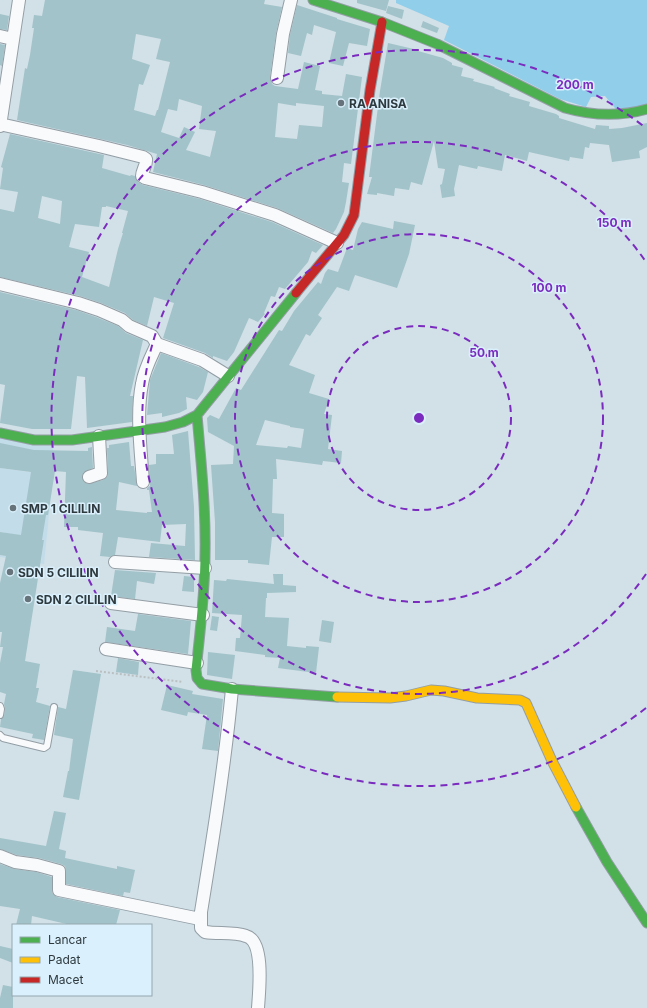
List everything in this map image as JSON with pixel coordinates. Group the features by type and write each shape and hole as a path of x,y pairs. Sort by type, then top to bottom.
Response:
{"street":[{"path":"20,0 0,125 143,157 146,159 142,174 145,178 202,192 275,215 337,243"},
{"path":"277,78 283,34 290,0"},
{"path":"313,0 382,22 437,44 565,108 582,113 609,116 623,116 647,109"},
{"path":"0,433 34,440 72,440 171,425 183,422 197,415 271,322 337,243 354,215 370,90 382,22"},
{"path":"0,36 13,39"},
{"path":"0,284 78,303 99,310 152,336 157,344 202,360 228,376"},
{"path":"143,482 140,430 142,383 146,369 157,344"},
{"path":"197,415 204,500 205,568 203,615 196,676 198,681 202,684 232,689 341,697 390,698 431,690 444,691 476,698 513,699 524,701 543,744 570,797 602,854 637,905 647,923"},
{"path":"89,477 101,473 99,436"},
{"path":"115,562 205,568"},
{"path":"111,603 203,615"},
{"path":"106,649 197,663"},
{"path":"232,689 218,807 200,919 201,928 206,932 246,936 252,941 259,955 258,1008"},
{"path":"0,856 15,862 37,865 59,871 59,890 64,892 200,919"}],"lane":[{"path":"0,706 0,715"},
{"path":"0,736 44,748 47,746 54,707"}],"path":[{"path":"96,671 182,682 198,681"}],"shaded area":[{"path":"396,0 647,0 647,106 619,113 605,96 591,97 586,107 560,99 444,40 449,26 396,3"},
{"name":"SMP 1 CILILIN","path":"0,436 53,446 52,485 44,564 0,557 0,555 41,562 44,540 0,532 0,468 44,474 47,452 0,445"}],"building":[{"path":"45,0 265,0 264,4 282,7 276,33 270,77 272,84 275,86 298,89 304,62 320,66 315,90 322,91 322,94 342,96 346,74 362,77 351,164 344,163 342,182 349,183 346,202 344,212 336,229 333,233 277,208 204,185 153,172 157,154 127,145 17,120 25,68 27,69 30,55 34,28 32,28 34,15 42,16","holes":["136,34 161,39 156,59 170,62 158,110 155,116 134,110 139,84 143,85 150,65 132,59","179,99 202,106 199,129 216,131 210,157 186,150 195,132 184,127 179,138 161,132 168,109 177,111","278,103 296,106 296,103 324,106 322,127 299,125 297,139 275,137"]},
{"path":"357,0 389,0 386,11 357,3"},
{"path":"297,5 370,29 367,46 349,43 343,66 329,63 336,32 314,25 312,35 307,33 301,56 288,53 290,35"},
{"path":"388,6 404,10 402,19 386,13"},
{"path":"0,14 9,16 7,30 0,29"},
{"path":"423,21 439,28 437,33 421,27"},
{"path":"388,43 443,58 452,63 452,65 463,68 461,76 495,87 494,88 510,94 509,96 530,102 529,106 556,114 559,118 595,129 596,125 609,126 609,129 647,123 647,147 639,151 640,158 612,162 609,145 590,143 589,148 585,147 583,159 570,157 569,161 529,152 527,161 505,155 502,171 478,166 477,169 459,165 454,189 455,196 442,198 440,185 442,184 445,169 438,168 434,141 422,185 411,182 409,190 395,188 394,196 377,193 377,195 367,194 372,177 369,177"},
{"path":"0,44 5,45 2,66 0,65"},
{"path":"10,134 104,155 102,168 135,176 138,182 143,185 200,199 272,222 323,245 316,253 312,251 308,262 285,289 279,287 275,297 271,296 264,313 265,314 258,322 249,318 234,352 227,361 213,356 213,358 205,353 163,338 174,303 154,297 147,326 133,320 125,313 80,296 0,277 0,209 14,212 18,192 0,189 3,168 1,167","holes":["42,196 62,201 60,224 38,218","106,206 128,211 109,287 82,277 89,252 69,247 75,224 99,227 102,207"]},
{"path":"394,221 415,225 409,254 397,288 355,275 349,291 337,287 318,315 322,318 310,336 306,334 289,365 315,375 309,393 329,399 324,414 332,415 328,449 342,451 341,463 323,461 322,465 276,459 277,479 273,479 272,513 284,514 284,537 272,537 269,565 248,563 248,560 215,560 215,522 211,465 233,464 234,446 208,432 207,418 210,415 219,419 236,388 241,390 279,330 282,331 294,311 318,282 321,284 328,269 338,272 347,248 353,250 358,229 362,222 393,229","holes":["265,420 304,429 301,448 256,445"]},
{"path":"0,292 76,310 118,326 126,333 143,340 130,396 133,396 132,422 87,428 85,377 77,376 71,429 32,429 0,423 5,385 0,384"},
{"path":"161,353 199,367 208,372 203,392 197,400 186,397 187,409 179,413 162,417 162,413 147,415 150,380"},
{"path":"188,431 194,507 195,560 149,557 151,543 185,546 186,524 162,525 160,542 118,537 115,555 110,557 100,556 103,533 78,530 78,527 64,527 66,472 55,471 48,515 46,515 42,540 44,540 25,661 40,664 36,688 39,688 36,702 50,706 44,740 32,738 33,734 0,727 1,719 4,716 6,694 0,692 0,663 3,647 0,647 2,632 0,632 0,583 6,556 0,555 0,532 21,535 31,472 0,468 0,443 34,450 88,451 88,448 92,447 93,468 84,472 82,476 84,482 88,484 103,480 107,477 107,448 109,448 109,445 129,442 131,466 134,466 137,486 119,482 116,510 147,513 152,512 149,490 147,490 150,486 149,465 156,464 156,454 174,454 172,435"},
{"path":"115,570 156,573 154,584 137,581 135,599 111,596"},
{"path":"273,574 283,574 283,585 296,586 296,592 267,593 265,617 289,618 287,646 306,648 306,646 319,647 316,673 278,668 280,658 265,657 265,655 235,651 236,638 240,638 242,615 212,613 214,580 226,581 227,579 274,584"},
{"path":"184,576 194,577 194,592 182,591"},
{"path":"138,614 191,621 188,654 105,642 107,627 135,631"},
{"path":"212,616 219,617 217,631 210,630"},
{"path":"322,620 334,622 331,643 319,641"},
{"path":"208,652 235,655 232,679 207,675"},
{"path":"118,658 139,662 138,675 116,672"},
{"path":"73,670 101,674 79,800 63,797 69,771 73,739 54,735 58,707 66,709"},
{"path":"167,685 193,691 192,694 223,699 218,751 202,749 207,715 188,712 187,716 161,710"},
{"path":"54,811 66,813 59,849 66,851 65,858 117,869 117,866 135,870 130,893 124,892 123,896 66,884 65,866 39,858 17,855 0,849 0,838 46,846"},
{"path":"0,864 14,869 36,872 52,877 52,893 57,897 120,910 116,924 67,924 32,916 31,924 16,924 20,909 0,906"},
{"path":"0,946 12,949 12,963 0,958"},
{"path":"3,985 12,987 13,1008 0,1008 0,998"}],"traffic: fast":[{"path":"313,0 382,22 437,44 565,108 596,114 637,112 647,109"},
{"path":"0,433 34,440 72,440 165,427 183,422 197,415 296,293"},
{"path":"197,415 205,520 205,569 196,670 197,678 202,684 232,689 337,697"},
{"path":"576,807 607,862 647,923"}],"traffic: slow":[{"path":"337,697 390,698 431,690 444,691 477,698 520,700 526,703 552,761 576,807"}],"traffic: jam":[{"path":"296,293 344,235 354,215 370,90 382,22"}],"place":[{"name":"RA ANISA","path":"341,103"},
{"name":"SMP 1 CILILIN","path":"13,508"},
{"name":"SDN 5 CILILIN","path":"10,572"},
{"name":"SDN 2 CILILIN","path":"28,599"}]}
